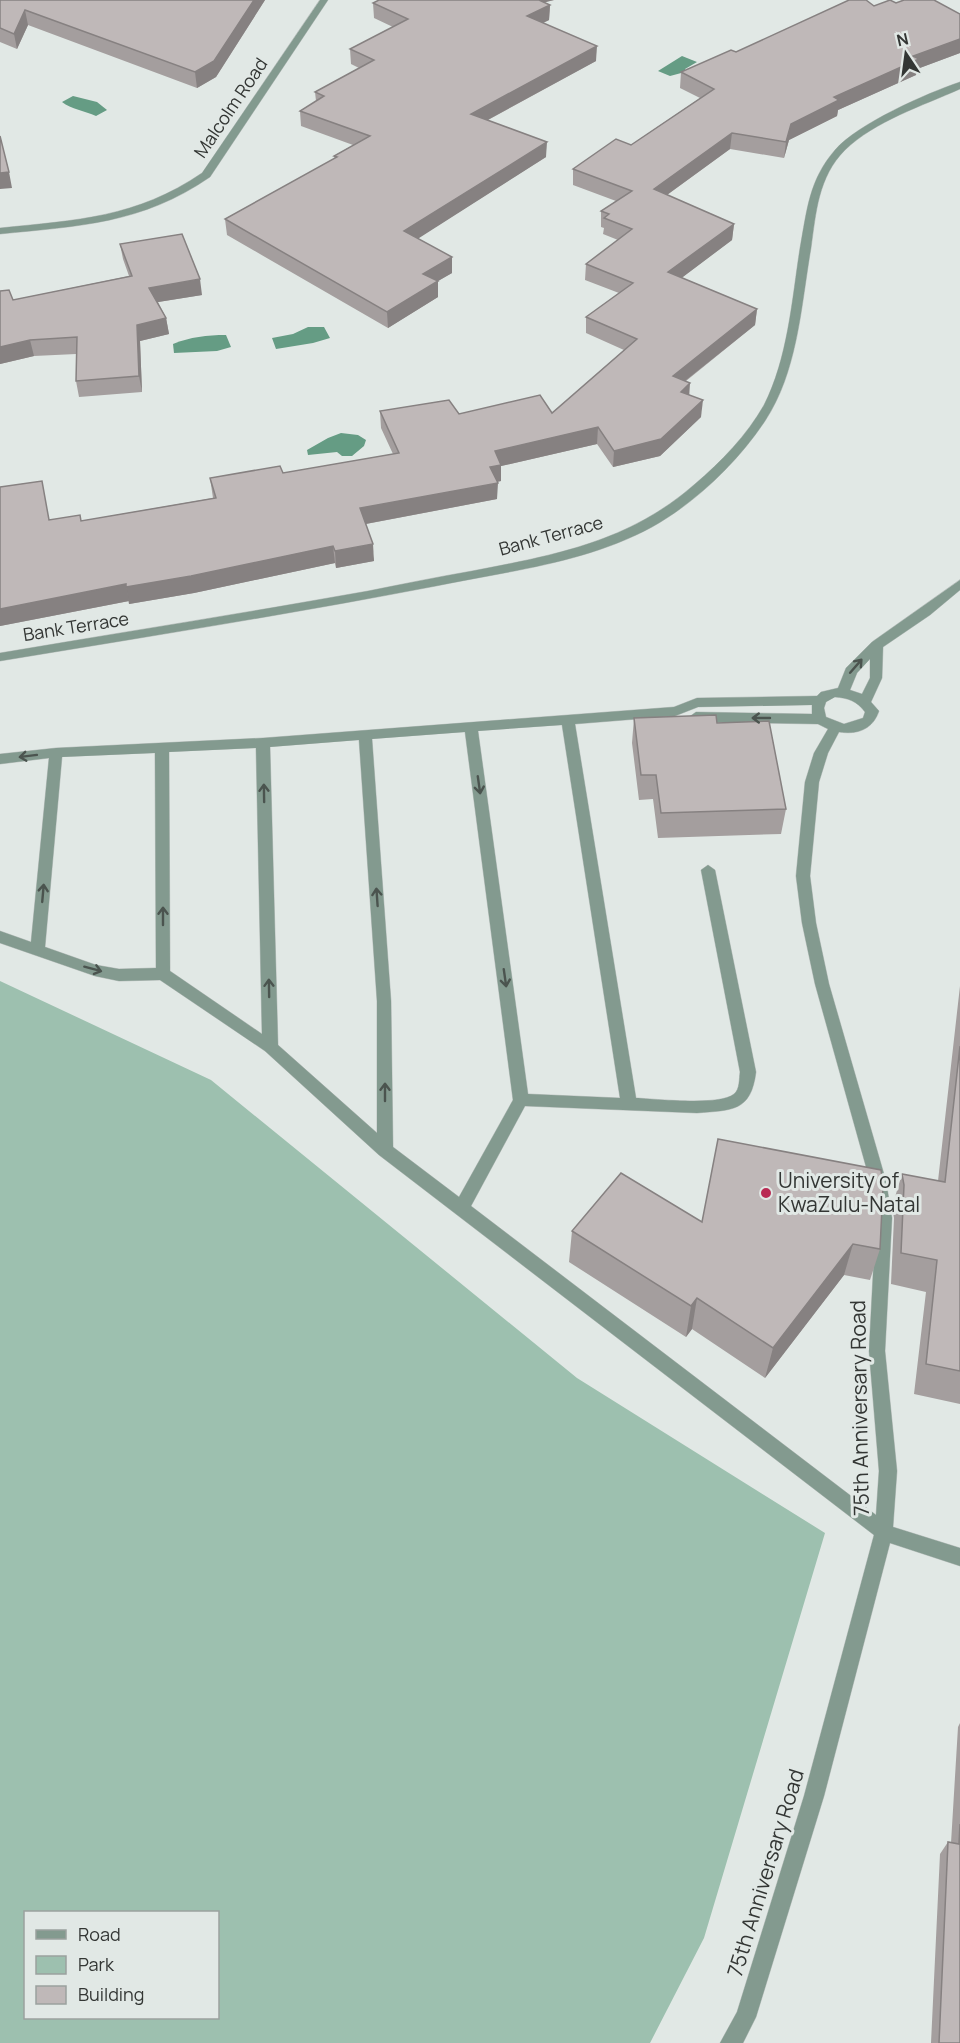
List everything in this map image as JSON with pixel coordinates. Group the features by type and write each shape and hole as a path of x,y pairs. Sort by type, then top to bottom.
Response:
{"street":[{"name":"Malcolm Road","path":"0,231 110,216 142,208 179,194 206,175 324,0"},
{"name":"Bank Terrace","path":"0,657 327,604 523,564 597,546 646,525 686,500 748,435 767,409 778,386 787,351 815,190 826,167 844,147 864,132 960,85"},
{"path":"843,692 851,670 877,645 926,612 960,584"},
{"path":"866,700 876,678 877,645"},
{"path":"0,759 56,753 263,743 568,720 675,711 698,703 819,700 829,694 843,692 855,694 866,700 872,711 869,721 854,729 827,723 699,718 675,711"},
{"path":"819,700 816,710 827,723"},
{"path":"568,720 629,1102"},
{"name":"75th Anniversary Road","path":"731,2043 746,2017 814,1796 884,1532 888,1471 877,1351 884,1218 878,1181 822,984 809,923 803,876 812,782 827,723"},
{"path":"462,1207 521,1100 471,727"},
{"path":"365,735 384,1002 385,1150"},
{"path":"263,743 270,1047"},
{"path":"162,747 163,974"},
{"path":"37,951 56,753"},
{"path":"521,1100 629,1102 697,1107 720,1105 738,1100 746,1090 748,1072 708,870"},
{"path":"0,937 94,970 119,975 163,974 270,1047 385,1150 884,1532 960,1557"}],"green space":[{"path":"0,981 211,1080 577,1378 825,1533 704,1938 650,2043 0,2043"}],"shaded area":[{"path":"682,56 697,62 685,69 685,72 670,76 658,71"},
{"path":"73,96 97,102 107,110 96,116 62,102"},
{"path":"308,327 324,327 330,338 276,349 272,338 293,334"},
{"path":"226,335 231,347 217,351 174,353 173,344 199,337"},
{"path":"341,433 358,435 366,440 364,446 352,456 342,456 337,452 308,455 307,450"}],"building":[{"path":"0,0 254,0 214,61 195,72 25,10 14,34 0,28"},
{"path":"379,0 539,0 550,5 527,16 597,46 471,114 547,142 404,231 452,257 423,274 438,281 387,312 225,219 337,157 334,156 370,136 300,111 324,96 315,92 374,60 350,49 408,19 373,3"},
{"path":"849,0 866,0 874,6 890,0 896,3 904,0 934,0 960,14 960,39 913,56 919,59 834,97 839,100 791,124 786,142 732,133 654,189 734,224 668,272 757,309 673,376 690,383 681,392 703,400 661,439 614,451 598,427 495,451 501,465 490,467 498,483 360,508 373,544 335,551 333,546 191,576 126,587 126,584 0,609 0,487 42,481 49,520 80,515 81,521 216,498 210,478 280,466 283,473 399,453 380,411 449,400 459,414 540,395 552,413 637,339 586,317 633,283 586,264 632,229 604,218 609,214 601,211 632,191 573,169 616,139 631,145 714,89 681,72 731,50 736,52"},
{"path":"0,136 9,172 0,173"},
{"path":"182,234 200,279 149,288 166,318 137,325 139,376 76,381 77,337 30,340 0,347 0,291 9,290 13,300 132,276 120,244"},
{"path":"716,715 717,723 769,721 786,809 661,813 656,775 641,775 634,718"},
{"path":"960,1046 960,1371 926,1364 937,1260 901,1253 904,1185 902,1174 945,1182"},
{"path":"718,1139 881,1170 883,1186 880,1249 853,1244 773,1348 697,1298 691,1306 572,1231 621,1173 702,1222"},
{"path":"960,1824 960,2043 939,2043 948,1842 959,1844"}],"place":[{"name":"University of KwaZulu-Natal","path":"766,1193"}]}
